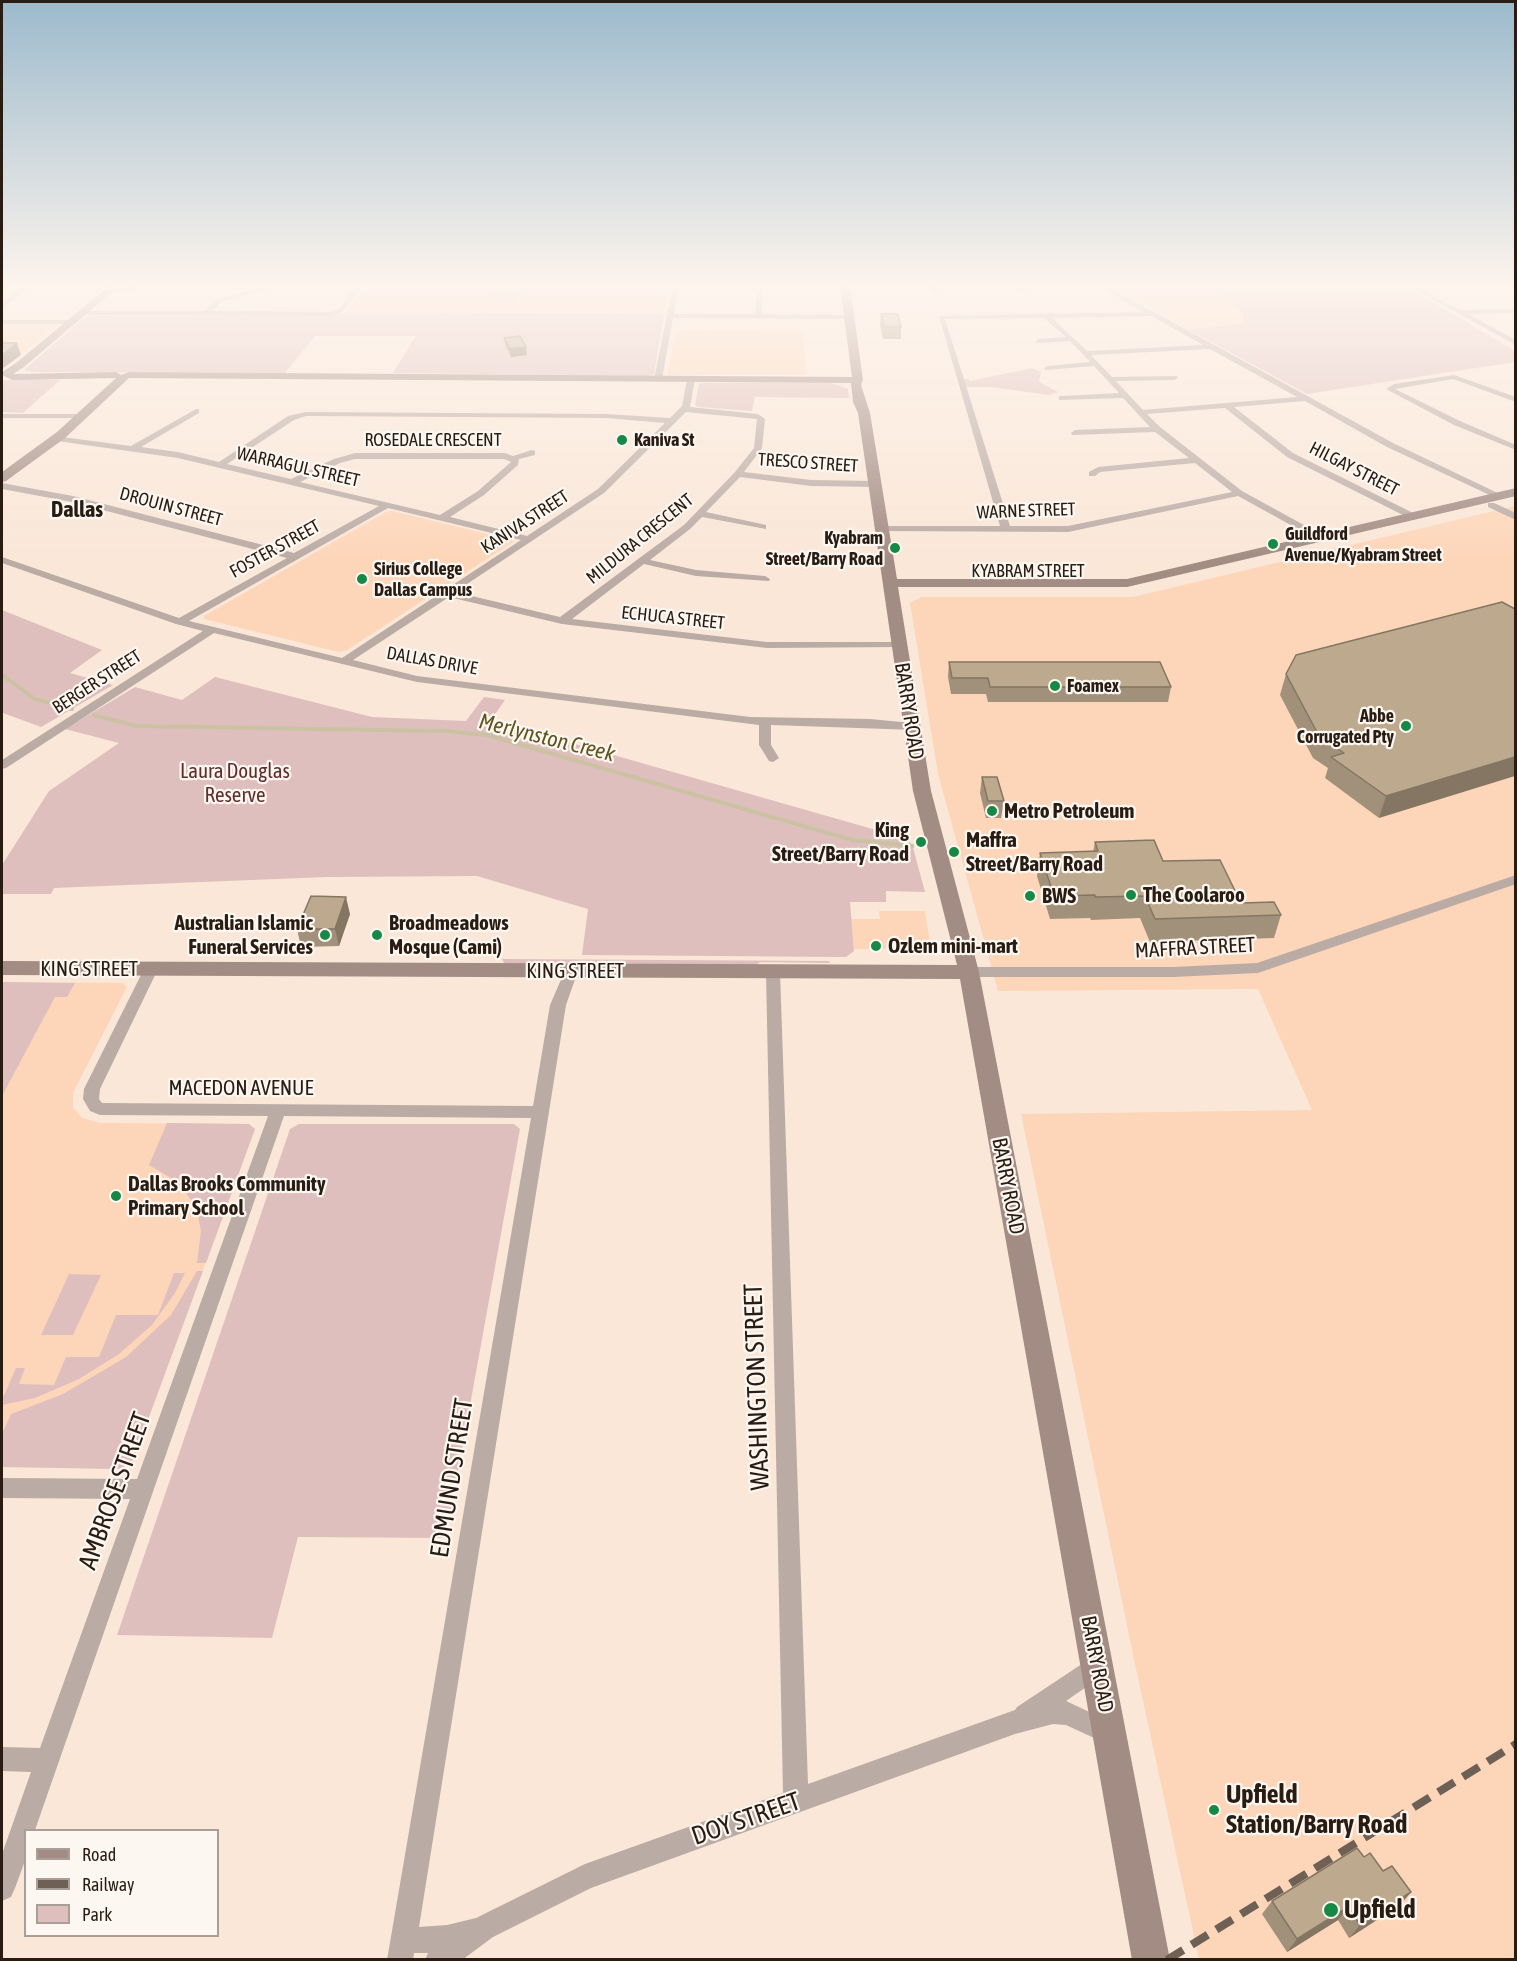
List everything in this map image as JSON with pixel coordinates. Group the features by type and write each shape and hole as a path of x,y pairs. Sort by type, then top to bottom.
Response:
{"street":[{"path":"115,378 126,378"},
{"path":"2,478 57,438 120,378"},
{"path":"478,378 858,380"},
{"path":"960,378 1006,529"},
{"path":"1110,379 1174,378"},
{"path":"1267,378 1390,445 1505,500 1515,517"},
{"path":"1451,378 1394,386 1390,389 1456,423 1515,448"},
{"path":"1455,378 1515,400"},
{"path":"691,379 684,409 758,416 770,414"},
{"path":"1110,379 1157,429 1239,493 1325,540"},
{"name":"BARRY ROAD","path":"858,380 855,385 864,414 922,791 969,972 1151,1959"},
{"path":"1062,398 1126,395"},
{"path":"1143,412 1305,399"},
{"name":"HILGAY STREET","path":"1226,405 1290,455 1412,516"},
{"name":"KANIVA STREET","path":"343,662 601,492 684,409"},
{"path":"134,448 196,411"},
{"path":"219,465 291,415 606,416 671,421"},
{"path":"2,416 81,416"},
{"name":"MILDURA CRESCENT","path":"562,621 680,533 738,474 760,443 758,416"},
{"path":"1075,433 1157,429"},
{"name":"WARRAGUL STREET","path":"57,438 170,454 529,539"},
{"name":"ROSEDALE CRESCENT","path":"292,483 349,454 514,458 532,453"},
{"name":"ROSEDALE CRESCENT","path":"442,518 481,493 515,463 514,458"},
{"path":"1092,474 1098,470 1197,460"},
{"name":"TRESCO STREET","path":"738,474 811,483 875,484"},
{"name":"DROUIN STREET","path":"2,486 73,499 296,557"},
{"name":"KYABRAM STREET","path":"890,587 1110,591 1505,500 1515,492"},
{"name":"WARNE STREET","path":"882,529 1068,529 1239,493"},
{"name":"KYABRAM STREET","path":"1325,540 1412,516 1505,500"},
{"name":"FOSTER STREET","path":"180,622 387,505"},
{"path":"700,513 763,527"},
{"name":"DALLAS DRIVE","path":"2,560 180,622 417,679 765,722 911,722"},
{"path":"643,561 701,574 765,579"},
{"name":"ECHUCA STREET","path":"447,593 562,621 767,645 899,645"},
{"name":"BERGER STREET","path":"2,765 212,630"},
{"path":"765,722 765,745 773,758"},
{"name":"MAFFRA STREET","path":"969,972 1173,972 1258,968 1515,879"},
{"name":"KING STREET","path":"2,968 969,972"},
{"name":"MACEDON AVENUE","path":"151,969 92,1089 91,1099 96,1107 110,1110 540,1112"},
{"name":"EDMUND STREET","path":"402,1950 564,971"},
{"name":"WASHINGTON STREET","path":"773,972 796,1801"},
{"name":"AMBROSE STREET","path":"2,1888 278,1111"},
{"path":"2,1488 144,1489"},
{"name":"DOY STREET","path":"1015,1722 1097,1666"},
{"name":"DOY STREET","path":"438,1959 484,1928 607,1868 1015,1722 1053,1712 1068,1713 1110,1734"},
{"path":"2,1759 47,1760"},
{"name":"DOY STREET","path":"402,1950 484,1928"}],"shaded area":[{"path":"1515,506 1515,1959 1199,1959 1135,1664 1021,1114 1312,1110 1258,989 998,991 938,774 910,603 921,597 1133,597"},
{"name":"Sirius College Dallas Campus","path":"392,511 513,542 347,650 339,652 204,619 204,616 386,512"},
{"path":"879,911 925,911 931,949 854,949 851,919 880,919"},
{"name":"Dallas Brooks Community Primary School","path":"2,982 123,983 127,987 73,1093 73,1107 82,1118 100,1123 249,1124 255,1129 133,1460 121,1469 2,1467"}],"green space":[{"path":"987,378 1040,378 1039,382 1058,392 1049,395 991,387 964,387 961,379 970,381"},
{"path":"1277,378 1414,378 1307,394"},
{"path":"60,380 23,413 2,412 2,381"},
{"path":"831,383 848,389 849,398 755,397 752,411 698,407 695,405 699,384"},
{"path":"2,610 102,650 70,673 113,685 41,727 3,713"},
{"name":"Laura Douglas Reserve","path":"215,677 372,717 466,721 484,697 505,700 491,720 904,838 912,844 925,892 886,891 886,902 850,902 854,951 846,957 582,955 588,909 477,876 326,877 54,888 51,894 2,894 2,865 49,791 119,743 65,729 135,687 182,700"},
{"path":"502,959 829,961 830,963 760,962 755,966 531,962 526,965 505,965"},
{"path":"2,982 75,983 67,997 55,997 2,1096"},
{"path":"167,1123 249,1124 255,1129 206,1263 197,1263 201,1231 196,1206 176,1181 149,1165"},
{"path":"299,1124 514,1124 520,1129 446,1538 298,1537 272,1638 117,1635 290,1129"},
{"path":"197,1271 203,1271 133,1460 121,1469 2,1467 2,1434 11,1414 63,1394 126,1357 171,1315"},
{"path":"174,1273 185,1273 175,1293 152,1325 119,1354 79,1379 35,1398 2,1405 16,1368 25,1368 19,1384 54,1385 66,1357 99,1357 116,1315 158,1315"},
{"path":"69,1274 101,1275 73,1335 41,1335"}],"building":[{"name":"Abbe Corrugated Pty","path":"1502,602 1515,609 1515,757 1386,796 1331,757 1344,753 1319,736 1286,674 1296,655"},
{"path":"949,662 1160,662 1171,687 990,687 988,678 952,678"},
{"path":"982,777 997,777 1004,801 988,801"},
{"path":"1154,840 1163,861 1220,860 1241,903 1274,902 1281,915 1155,919 1145,896 1054,896 1040,853 1098,851 1095,842"},
{"path":"311,896 346,897 335,929 297,929"},
{"name":"Upfield","path":"1357,1848 1364,1857 1370,1853 1383,1871 1392,1866 1411,1892 1360,1925 1348,1907 1297,1939 1272,1901"}],"waterway":[{"name":"Merlynston Creek","path":"2,675 35,699 72,709"},
{"name":"Merlynston Creek","path":"94,715 136,726 445,731 487,735 852,840 902,845"},
{"name":"Merlynston Creek","path":"887,843 912,846"}],"railway":[{"path":"1167,1960 1516,1744"}],"place":[{"name":"Kaniva St","path":"622,440"},
{"name":"Guildford Avenue/Kyabram Street","path":"1273,544"},
{"name":"Kyabram Street/Barry Road","path":"895,548"},
{"name":"Sirius College Dallas Campus","path":"362,579"},
{"name":"Foamex","path":"1055,686"},
{"name":"Abbe Corrugated Pty","path":"1406,726"},
{"name":"Metro Petroleum","path":"992,811"},
{"name":"King Street/Barry Road","path":"921,842"},
{"name":"Maffra Street/Barry Road","path":"954,852"},
{"name":"The Coolaroo","path":"1131,895"},
{"name":"BWS","path":"1030,896"},
{"name":"Australian Islamic Funeral Services","path":"325,935"},
{"name":"Broadmeadows Mosque (Cami)","path":"377,935"},
{"name":"Ozlem mini-mart","path":"876,946"},
{"name":"Dallas Brooks Community Primary School","path":"116,1196"},
{"name":"Upfield Station/Barry Road","path":"1214,1810"},
{"name":"Upfield","path":"1331,1910"}],"district":[{"name":"Dallas","path":"77,510"}]}
